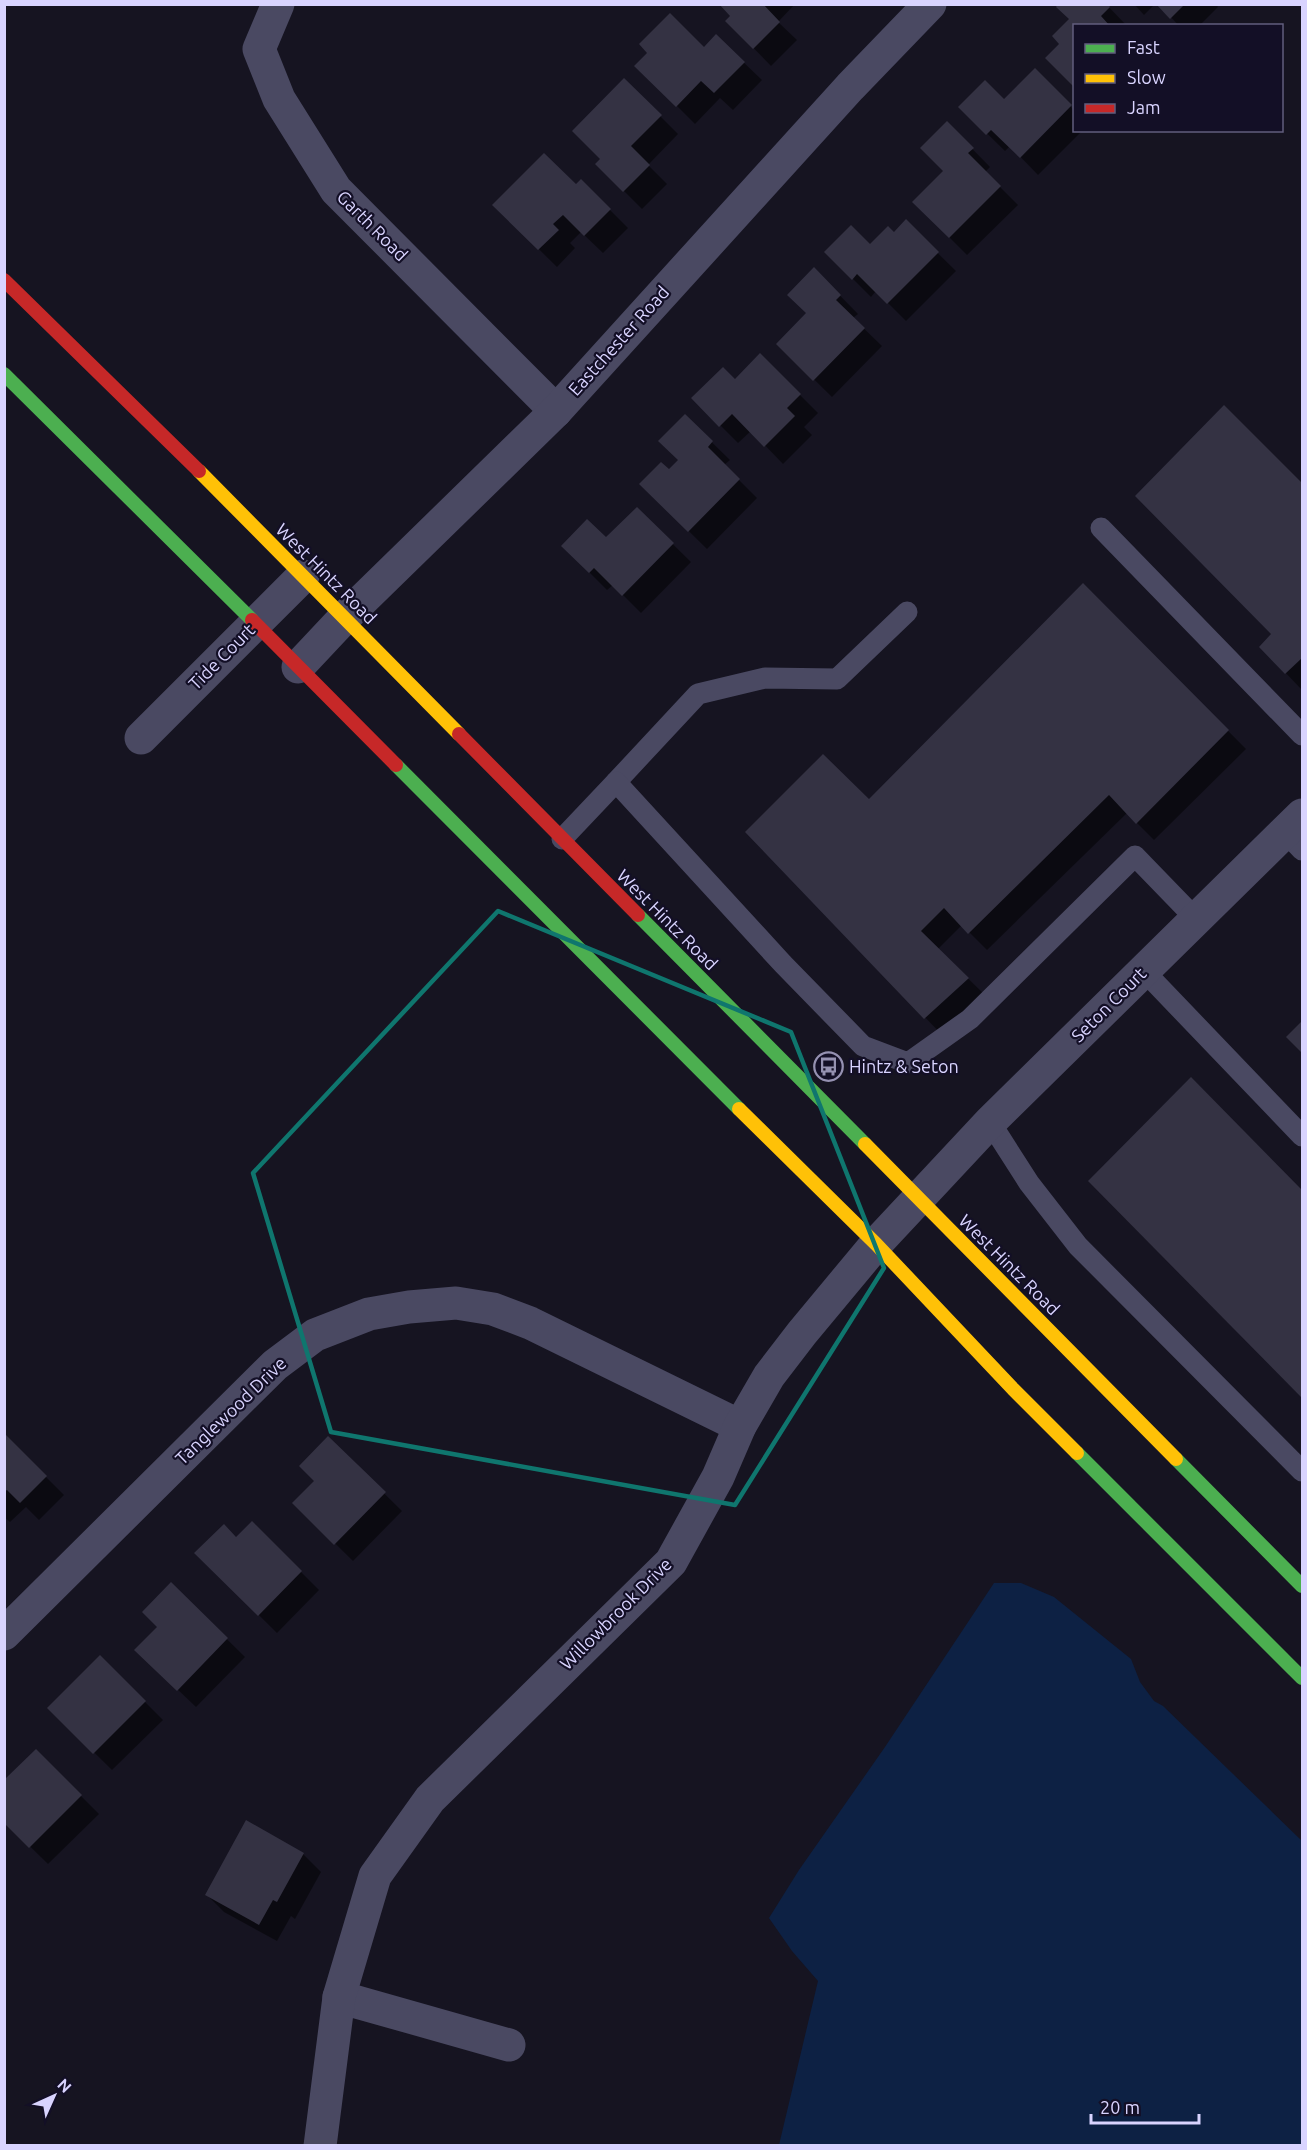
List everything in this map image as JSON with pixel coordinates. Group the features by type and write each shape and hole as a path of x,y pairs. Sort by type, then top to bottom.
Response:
{"main road":[{"name":"West Hintz Road","path":"4,280 165,437 1302,1586"},
{"path":"4,374 156,523 876,1244 1014,1389 1302,1678"}],"street":[{"name":"Garth Road","path":"278,4 258,49 279,99 336,190 556,411"},
{"name":"Eastchester Road","path":"298,667 344,618 556,411 850,87 930,4"},
{"name":"Tide Court","path":"141,738 303,576"},
{"name":"Seton Court","path":"919,1199 990,1122 1197,919 1297,832"},
{"name":"Willowbrook Drive","path":"320,2145 339,1996 375,1876 430,1799 670,1562 718,1477 740,1426 769,1376 876,1244 919,1199"},
{"name":"Tanglewood Drive","path":"4,1634 275,1365 315,1335 369,1314 456,1303 493,1309 530,1323 740,1426"},
{"path":"339,1996 509,2045"}],"lane":[{"path":"1101,528 1302,735"},
{"path":"562,839 698,694 765,678 837,679 907,612"},
{"path":"616,782 783,964 863,1046 908,1063 970,1019 1135,856 1197,919"},
{"path":"1144,971 1302,1136"},
{"path":"990,1122 1029,1183 1078,1246 1302,1471"}],"highlighted area":[{"path":"498,911 791,1032 884,1268 735,1505 331,1432 253,1173"}],"water":[{"path":"994,1583 1021,1583 1054,1597 1131,1659 1140,1682 1154,1701 1163,1706 1302,1841 1302,2145 779,2145 818,1981 792,1951 769,1918 799,1870 885,1747"}],"building":[{"path":"719,4 763,4 780,22 753,49 725,21 730,16"},
{"path":"1058,4 1108,4 1110,7 1101,16 1108,24 1073,24 1073,86 1045,58 1059,44 1052,36 1069,19 1056,7"},
{"path":"1156,4 1185,4 1170,19"},
{"path":"670,13 704,47 716,34 745,62 714,93 701,81 676,107 634,66 647,53 639,44"},
{"path":"1035,68 1072,105 1020,158 991,130 986,135 958,107 985,80 1004,99"},
{"path":"624,78 662,115 631,146 650,165 623,192 595,164 600,159 572,131"},
{"path":"947,121 974,148 968,153 1001,186 949,238 912,202 943,171 920,148"},
{"path":"544,153 576,184 581,179 611,209 584,236 563,215 553,224 559,230 538,250 492,205"},
{"path":"906,219 939,252 887,304 857,274 852,280 824,252 851,225 870,244 888,226 894,232"},
{"path":"814,267 841,295 836,300 865,328 813,381 776,344 806,313 787,295"},
{"path":"760,353 801,394 787,408 795,416 764,447 732,414 719,427 691,398 723,367 735,379"},
{"path":"1224,405 1302,483 1302,658 1285,674 1259,647 1271,634 1135,496"},
{"path":"685,414 713,441 708,447 740,479 688,532 639,484 661,462 669,469 678,460 658,441"},
{"path":"637,507 674,543 622,596 594,568 589,573 561,546 587,519 606,537"},
{"path":"1083,583 1229,730 1136,824 1109,795 968,934 944,908 921,931 969,978 924,1019 745,832 823,754 869,799"},
{"path":"1302,1021 1302,1053 1286,1037"},
{"path":"1191,1077 1302,1190 1302,1398 1088,1181"},
{"path":"4,1433 47,1476 20,1503 7,1490 4,1492"},
{"path":"328,1436 386,1492 334,1545 292,1503 314,1481 299,1466"},
{"path":"252,1521 302,1571 258,1616 194,1553 224,1524 236,1537"},
{"path":"171,1582 228,1638 177,1691 134,1650 157,1627 142,1612"},
{"path":"100,1655 146,1701 93,1754 47,1708"},
{"path":"36,1749 82,1795 29,1848 4,1823 4,1780"},
{"path":"246,1820 304,1853 277,1902 273,1900 259,1925 205,1895"}],"traffic: fast":[{"path":"4,374 252,620"},
{"path":"396,765 739,1109"},
{"path":"638,915 865,1144"},
{"path":"1077,1453 1302,1678"},
{"path":"1176,1459 1302,1586"}],"traffic: slow":[{"path":"199,471 459,734"},
{"path":"739,1109 876,1244 1077,1453"},
{"path":"865,1144 1176,1459"}],"traffic: jam":[{"path":"4,280 199,471"},
{"path":"252,620 396,765"},
{"path":"459,734 638,915"}],"place":[{"name":"Hintz & Seton","path":"828,1067"}]}
